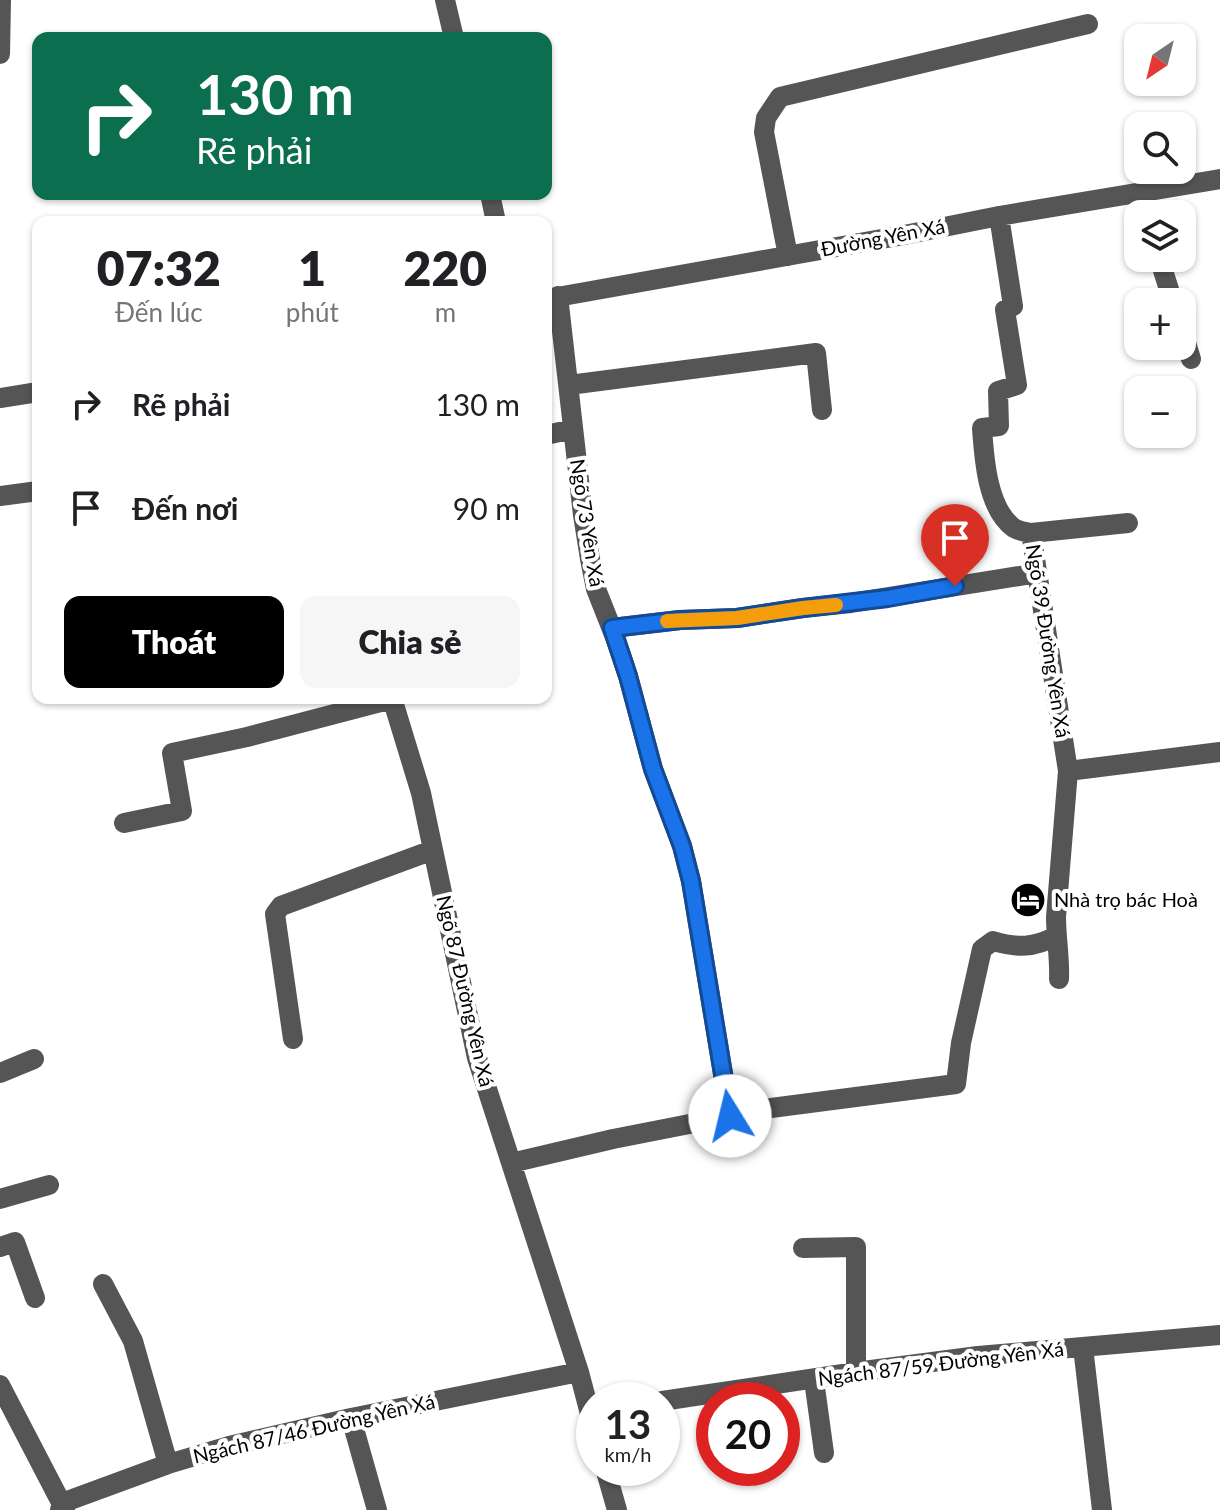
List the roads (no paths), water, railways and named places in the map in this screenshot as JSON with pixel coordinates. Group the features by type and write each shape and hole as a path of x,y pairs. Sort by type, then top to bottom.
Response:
{"street":[{"path":"0,54 1,0"},
{"path":"445,0 453,32"},
{"path":"788,256 764,132 766,118 780,97 1088,24"},
{"name":"Đường Yên Xá","path":"552,297 1220,179"},
{"path":"1139,193 1141,200"},
{"name":"Ngõ 39 Đường Yên Xá","path":"999,216 1013,306 1005,310 1017,385 998,391 999,426 982,428 984,464 999,511 1016,530 1031,533 1068,771 1056,917 1059,979"},
{"name":"Ngõ 73 Yên Xá","path":"552,297 569,385 583,515 596,589 628,676 653,769 682,846 691,881 730,1116"},
{"path":"569,385 816,353 822,410"},
{"path":"0,398 32,393"},
{"path":"552,434 573,429"},
{"path":"0,496 32,492"},
{"path":"1031,533 1128,523"},
{"path":"612,628 680,620 737,618 888,598 1038,573"},
{"path":"124,823 182,811 172,753 247,737 370,704"},
{"name":"Ngõ 87 Đường Yên Xá","path":"394,704 421,793 477,1058 582,1382"},
{"path":"1068,771 1220,752"},
{"path":"293,1039 275,914 281,906 433,850"},
{"path":"511,1163 771,1108 956,1084 961,1043 982,949 993,941 1009,945 1041,944 1056,936"},
{"path":"0,1073 34,1059"},
{"path":"0,1199 49,1185"},
{"path":"0,1247 15,1242 35,1298"},
{"path":"803,1248 856,1247 856,1372"},
{"path":"103,1284 133,1341 168,1464"},
{"name":"Ngách 87/59 Đường Yên Xá","path":"680,1399 978,1356 1220,1335"},
{"path":"1083,1347 1102,1510"},
{"name":"Ngách 87/46 Đường Yên Xá","path":"62,1508 168,1464 229,1446 579,1372"},
{"path":"814,1380 824,1453"},
{"path":"0,1385 62,1508"},
{"path":"351,1418 377,1510"},
{"path":"610,1486 617,1510"}],"place":[{"name":"Nhà trọ bác Hoà","path":"1028,900"}]}
